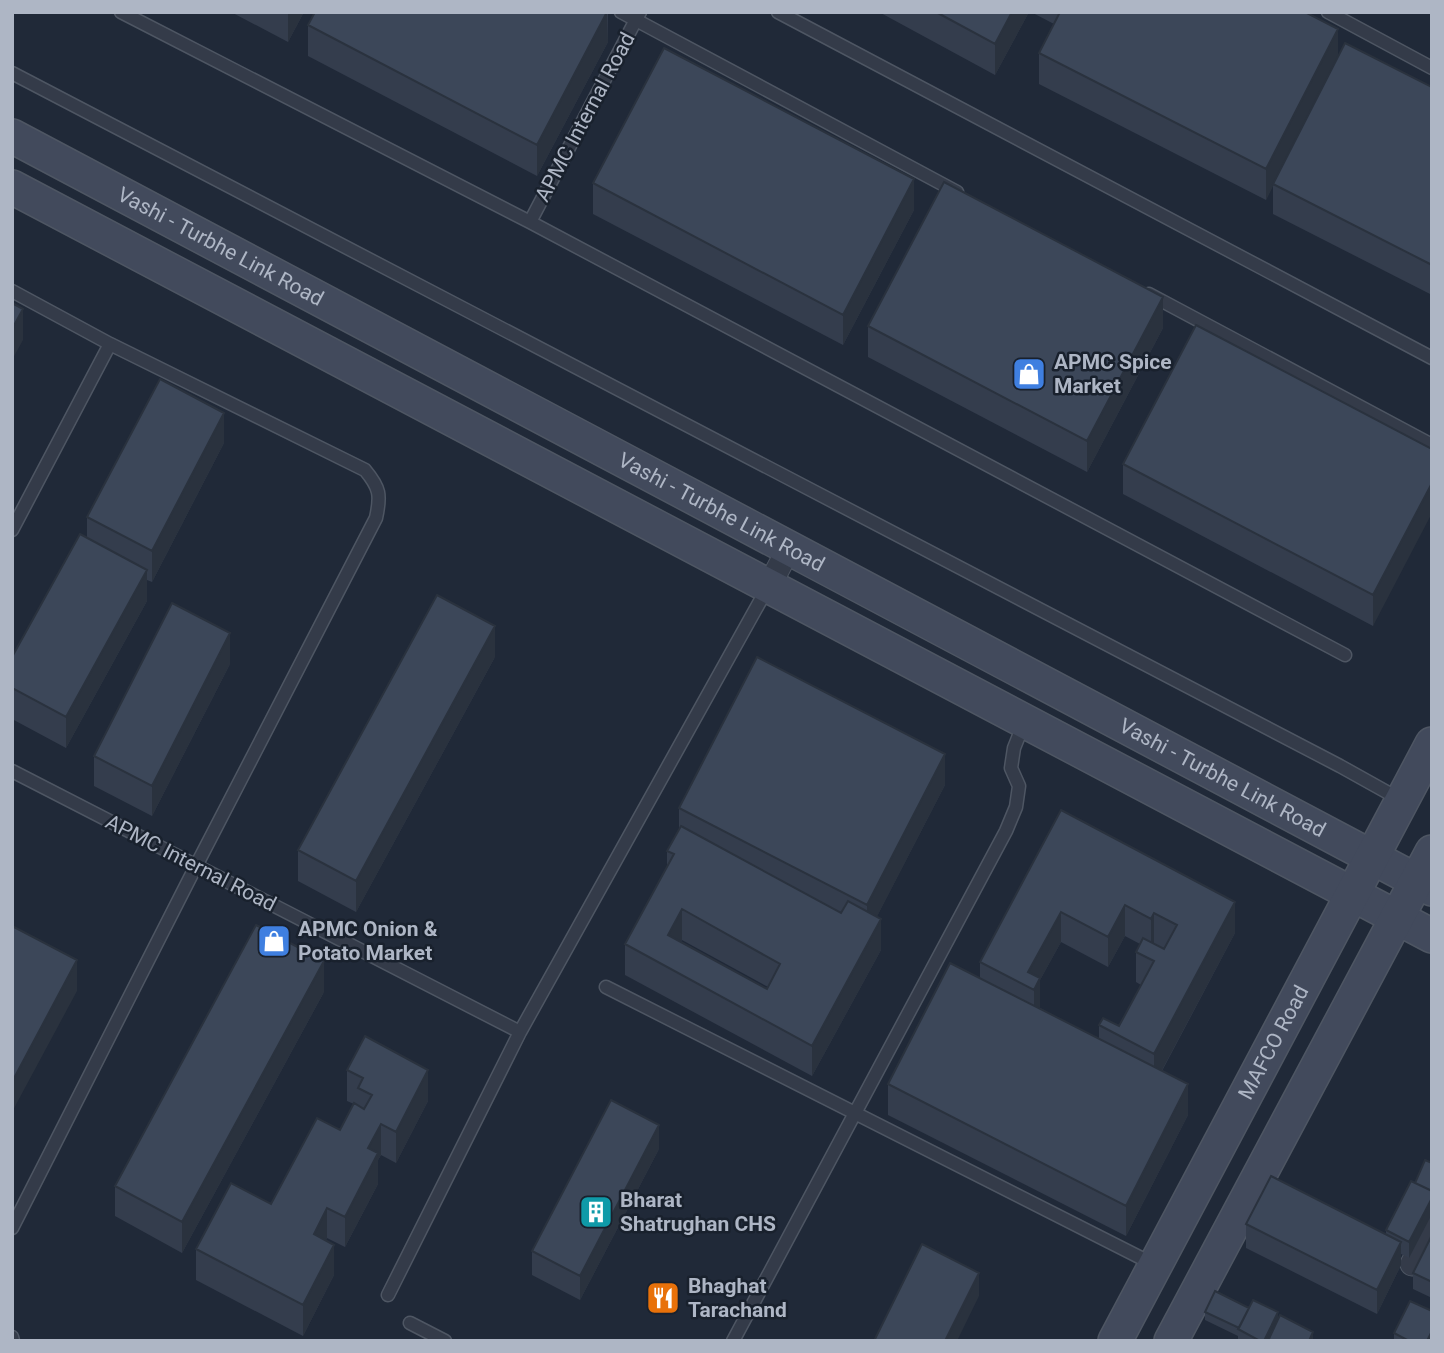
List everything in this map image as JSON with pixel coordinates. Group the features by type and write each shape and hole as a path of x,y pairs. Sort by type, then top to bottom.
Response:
{"main road":[{"name":"Vashi - Turbhe Link Road","path":"12,136 1372,858 1426,882"},
{"name":"Vashi - Turbhe Link Road","path":"12,187 1432,936"},
{"name":"MAFCO Road","path":"1115,1341 1432,744"},
{"path":"1171,1341 1397,918 1426,882 1432,852"}],"street":[{"path":"769,586 789,548"},
{"path":"1412,1264 1432,1226"}],"lane":[{"path":"121,12 530,222 1345,655"},
{"path":"621,12 638,16 967,197"},
{"path":"778,12 1432,358"},
{"path":"1328,12 1432,68"},
{"name":"APMC Internal Road","path":"530,222 638,16"},
{"path":"12,73 1340,766 1402,801"},
{"path":"1138,289 1432,445"},
{"path":"12,291 110,344 365,470 377,484 380,500 376,518 12,1228"},
{"path":"12,530 110,344"},
{"path":"388,1296 520,1032 769,586"},
{"path":"733,1341 1006,831 1016,807 1019,786 1011,768 1014,748 1025,722"},
{"name":"APMC Internal Road","path":"12,771 520,1032"},
{"path":"606,987 1156,1265"},
{"path":"410,1323 445,1341"}],"building":[{"path":"315,12 607,12 537,145 308,25"},
{"path":"936,12 1012,12 995,44"},
{"path":"1060,12 1305,12 1338,29 1266,169 1039,53"},
{"path":"1345,43 1432,87 1432,265 1273,184"},
{"path":"664,48 914,179 843,315 593,183"},
{"path":"944,182 1163,297 1087,441 868,326"},
{"path":"12,303 23,309 12,329"},
{"path":"1196,325 1432,449 1432,483 1373,595 1123,464"},
{"path":"160,379 224,413 152,551 87,517"},
{"path":"80,534 147,570 66,717 12,688 12,657"},
{"path":"437,595 495,626 356,881 298,850"},
{"path":"172,603 230,633 152,786 94,756"},
{"path":"757,657 945,754 867,905 679,808"},
{"path":"1061,810 1235,902 1154,1054 1099,1025 1103,1018 1119,1026 1154,961 1136,952 1143,938 1164,949 1177,925 1154,913 1151,919 1125,905 1108,937 1061,912 1028,972 1040,978 1034,990 980,962"},
{"path":"681,826 841,913 848,901 881,919 812,1046 625,944 674,854 667,851","holes":["682,909 780,964 767,989 668,935"]},
{"path":"256,925 324,961 182,1222 115,1186"},
{"path":"12,926 77,960 12,1082"},
{"path":"950,963 1188,1084 1126,1206 888,1084"},
{"path":"365,1036 428,1070 396,1132 381,1124 368,1148 378,1153 345,1217 327,1208 314,1234 334,1245 303,1305 196,1249 231,1183 271,1204 317,1118 340,1130 354,1103 364,1109 372,1095 358,1088 363,1078 347,1070"},
{"name":"Bharat Shatrughan CHS","path":"611,1100 659,1125 580,1276 532,1251"},
{"path":"1425,1160 1432,1163 1432,1191 1415,1183"},
{"path":"1271,1176 1401,1242 1377,1290 1246,1224"},
{"path":"1411,1181 1432,1191 1432,1198 1409,1242 1386,1230"},
{"path":"1432,1235 1432,1282 1413,1273"},
{"path":"922,1244 979,1273 945,1341 874,1341"},
{"path":"1215,1291 1249,1308 1239,1328 1205,1312"},
{"path":"1253,1300 1278,1312 1264,1341 1238,1329"},
{"path":"1410,1301 1432,1311 1432,1331 1427,1341 1409,1341 1394,1333"},
{"path":"1280,1315 1313,1332 1309,1341 1268,1341"}],"place":[{"name":"APMC Spice Market","path":"1029,374"},
{"name":"APMC Onion & Potato Market","path":"274,941"},
{"name":"Bharat Shatrughan CHS","path":"596,1212"},
{"name":"Bhaghat Tarachand","path":"663,1298"}]}
